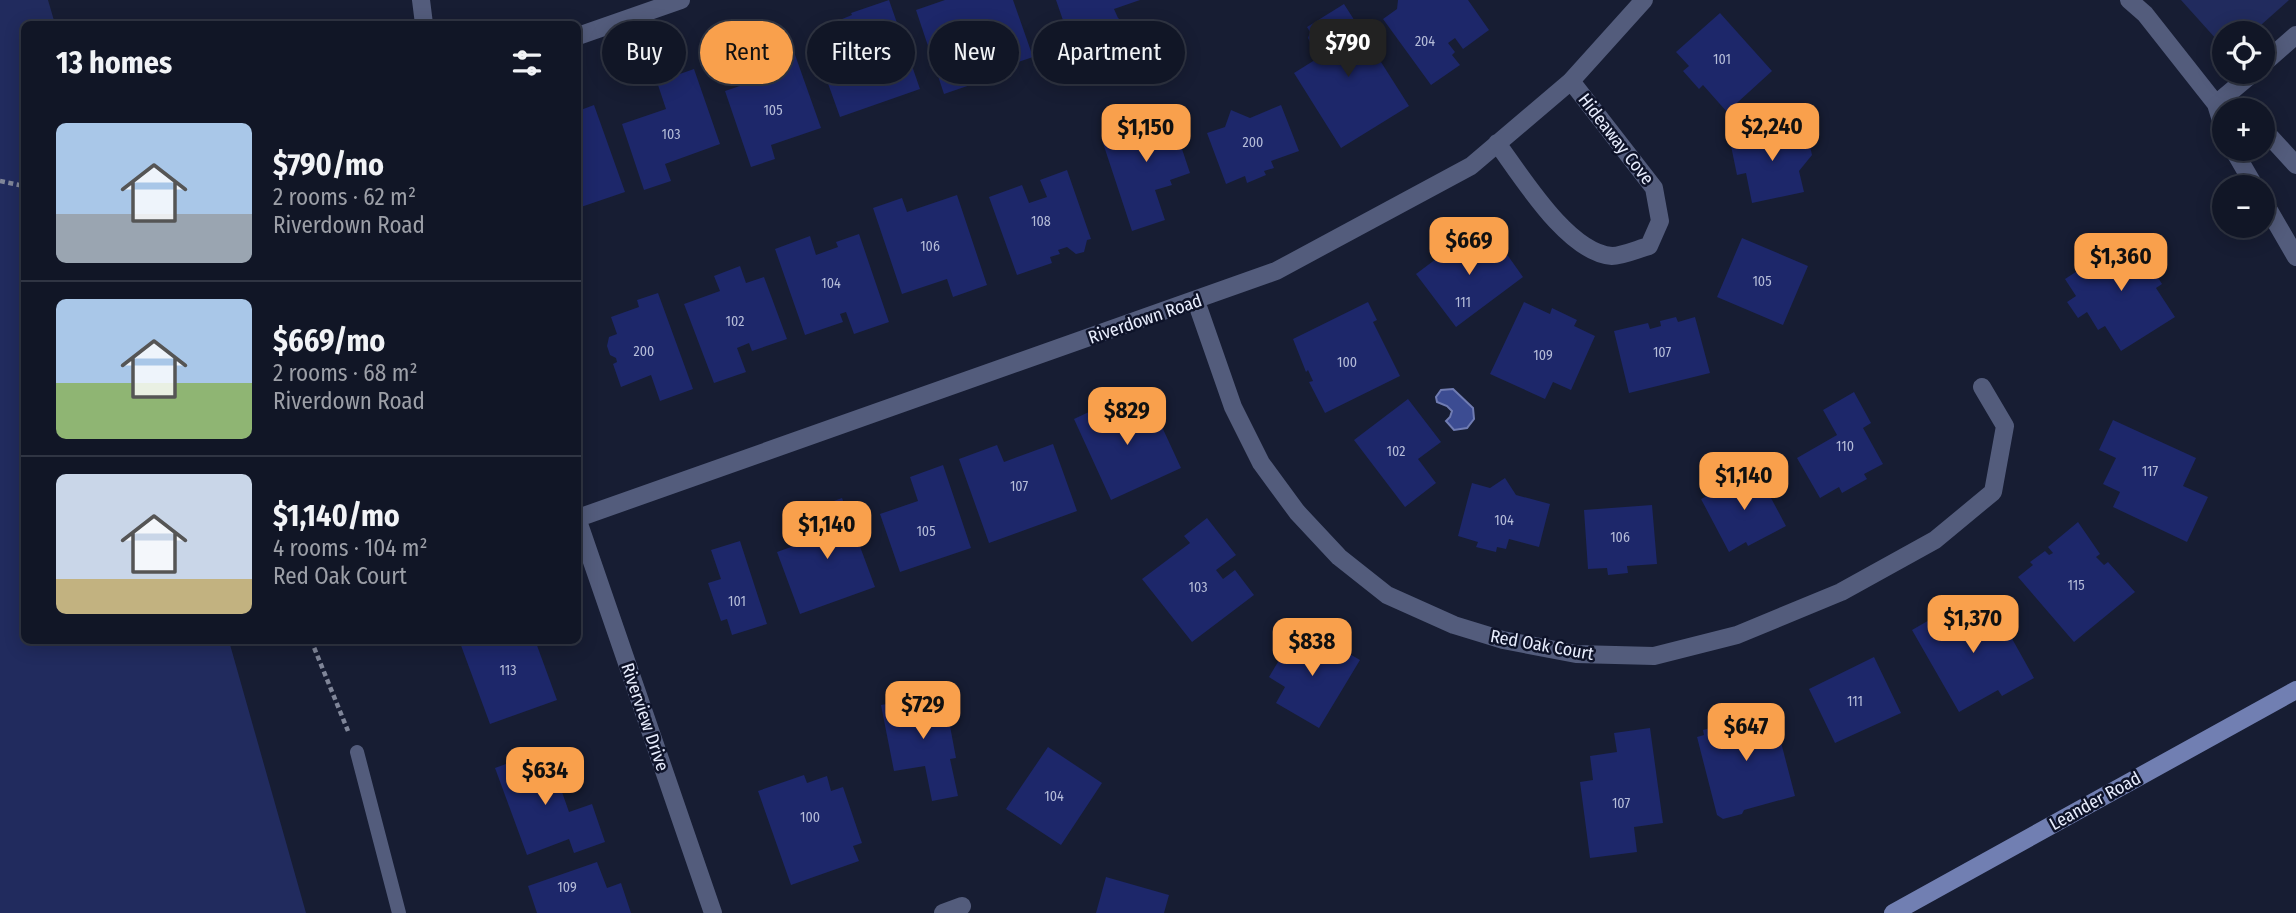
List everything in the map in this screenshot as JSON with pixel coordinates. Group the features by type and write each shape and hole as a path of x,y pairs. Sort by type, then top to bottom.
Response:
{"main road":[{"name":"Leander Road","path":"1893,913 2296,690"}],"street":[{"path":"421,0 424,21"},
{"path":"581,35 681,0"},
{"name":"Riverdown Road","path":"581,519 1276,271 1471,166 1571,81 1644,0"},
{"path":"2129,0 2145,14 2215,98"},
{"path":"2275,53 2296,35"},
{"name":"Hideaway Cove","path":"1497,144 1544,207 1578,244 1612,256 1649,246 1660,221 1654,188 1571,81"},
{"path":"2231,98 2243,84"},
{"path":"2275,142 2296,165"},
{"path":"2275,221 2296,257"},
{"name":"Red Oak Court","path":"1196,301 1233,407 1261,463 1297,512 1339,557 1387,595 1454,625 1503,640 1576,654 1654,656 1737,635 1840,592 1935,540 1993,492 2006,426 1982,387"},
{"name":"Riverview Drive","path":"581,529 713,913"},
{"path":"943,913 962,906"}],"lane":[{"path":"357,752 399,913"}],"path":[{"path":"0,181 21,185"},
{"path":"313,644 357,752"}],"shaded area":[{"path":"0,0 48,0 54,21 21,21 21,644 230,644 306,913 0,913"},
{"path":"2181,0 2289,0 2265,21 2212,21 2212,34"},
{"path":"1453,389 1473,408 1474,419 1467,428 1454,430 1446,421 1452,411 1437,402 1436,397 1441,390"}],"building":[{"path":"889,0 896,21 837,21 852,15 851,13"},
{"path":"945,0 1013,0 1033,57 1019,62 1019,21 929,21 929,49 916,10"},
{"path":"1056,0 1140,0 1114,9 1122,21 1063,21"},
{"path":"1398,0 1468,0 1489,30 1463,49 1455,38 1448,43 1455,52 1452,55 1460,65 1431,85 1383,19 1397,9"},
{"path":"1344,4 1409,106 1341,148 1294,73 1318,58 1320,51 1314,50 1308,38 1310,32 1307,27"},
{"path":"1720,13 1772,71 1727,112 1703,85 1699,89 1683,71 1689,66 1676,52"},
{"path":"793,49 821,128 771,145 775,159 751,167 725,91 746,84 793,84"},
{"path":"694,69 720,144 665,164 671,181 644,190 622,124 666,109 658,84 686,84 686,72"},
{"path":"915,75 920,89 840,117 828,84 915,84"},
{"path":"941,84 973,84 944,94"},
{"path":"1167,104 1190,173 1170,180 1172,185 1155,190 1165,220 1132,231 1102,140 1129,131 1126,123 1140,119 1138,113"},
{"path":"594,105 625,192 581,207 581,110"},
{"path":"1281,105 1299,151 1271,161 1274,168 1264,171 1266,175 1247,183 1245,176 1226,184 1207,133 1225,127 1231,110 1250,118"},
{"path":"1791,128 1793,135 1807,132 1812,155 1799,171 1804,192 1752,203 1746,173 1737,175 1730,141"},
{"path":"1067,170 1091,239 1087,240 1084,252 1076,254 1067,247 1058,250 1060,254 1050,257 1052,263 1017,275 989,197 1022,185 1029,203 1047,197 1040,180"},
{"path":"957,195 987,285 953,297 947,279 902,294 873,208 902,198 907,212"},
{"path":"1476,229 1493,252 1501,246 1523,277 1456,327 1416,274"},
{"path":"859,234 889,322 854,334 846,312 840,314 843,322 805,335 775,249 810,236 816,255 838,247 836,242"},
{"path":"2131,236 2134,240 2145,240 2152,250 2147,260 2162,284 2156,288 2175,317 2121,351 2105,326 2098,330 2087,312 2078,318 2067,302 2076,296 2065,279"},
{"path":"1742,238 1808,266 1783,325 1717,297"},
{"path":"740,266 746,283 764,277 787,339 752,351 749,343 737,348 746,372 714,383 684,304 720,291 714,276"},
{"path":"658,293 693,389 660,401 651,375 621,387 613,364 617,362 616,358 610,355 607,346 609,337 617,334 611,317 639,307 637,300"},
{"path":"1368,302 1377,320 1373,322 1400,376 1325,413 1309,382 1313,381 1308,370 1306,372 1293,339"},
{"path":"1524,302 1550,314 1552,308 1577,320 1574,326 1595,336 1571,390 1553,382 1545,399 1490,374"},
{"path":"1676,317 1678,322 1695,317 1710,373 1629,393 1614,331 1648,323 1650,329 1661,326 1660,321"},
{"path":"1854,392 1871,423 1863,428 1883,464 1864,474 1867,479 1842,493 1839,487 1820,498 1797,458 1837,435 1823,410"},
{"path":"1408,399 1441,442 1418,459 1436,483 1405,507 1354,440"},
{"path":"1150,401 1181,468 1111,500 1074,419 1108,403 1115,417"},
{"path":"2113,420 2196,458 2183,486 2208,497 2187,542 2113,507 2120,492 2103,484 2116,458 2099,450"},
{"path":"1053,444 1077,511 989,543 959,459 997,445 1004,462"},
{"path":"943,465 971,548 900,572 880,514 918,501 910,477"},
{"path":"1756,470 1786,526 1748,546 1746,542 1729,552 1701,499"},
{"path":"1505,478 1516,495 1550,504 1539,547 1509,539 1506,549 1497,547 1496,552 1476,547 1478,542 1458,536 1472,483 1490,488"},
{"path":"842,498 875,587 800,614 777,552 816,538 807,511"},
{"path":"1652,505 1657,564 1627,566 1628,573 1608,575 1607,568 1588,569 1584,510"},
{"path":"1207,518 1236,555 1216,570 1223,579 1235,570 1254,595 1192,642 1142,579 1190,543 1184,536"},
{"path":"2078,522 2100,554 2096,557 2104,565 2108,562 2135,592 2074,642 2018,577 2033,565 2030,562 2045,551 2049,555 2053,553 2048,547"},
{"path":"740,541 767,624 732,635 727,619 721,621 708,583 721,579 711,550"},
{"path":"1991,601 2034,678 2002,696 1998,690 1959,712 1912,630 1945,611 1952,623"},
{"path":"1296,632 1325,649 1329,642 1360,660 1319,728 1276,703 1285,687 1269,677"},
{"path":"460,644 536,644 557,700 490,724"},
{"path":"1874,657 1901,713 1835,743 1809,689"},
{"path":"944,694 956,758 950,759 958,796 932,801 925,766 894,771 881,705"},
{"path":"1771,704 1795,796 1744,810 1742,814 1723,819 1717,815 1697,737 1704,735 1703,730 1740,720 1739,713"},
{"path":"1650,728 1663,823 1634,827 1637,852 1590,858 1580,782 1593,780 1590,756 1617,752 1614,733"},
{"path":"1048,747 1102,783 1061,845 1006,809"},
{"path":"547,749 569,812 592,804 605,842 574,853 569,839 527,855 495,768"},
{"path":"804,775 807,783 827,776 831,791 843,787 862,843 853,846 859,861 791,885 758,791"},
{"path":"597,862 607,888 621,883 631,913 537,913 528,886"},
{"path":"1106,877 1169,895 1164,913 1096,913"}]}
